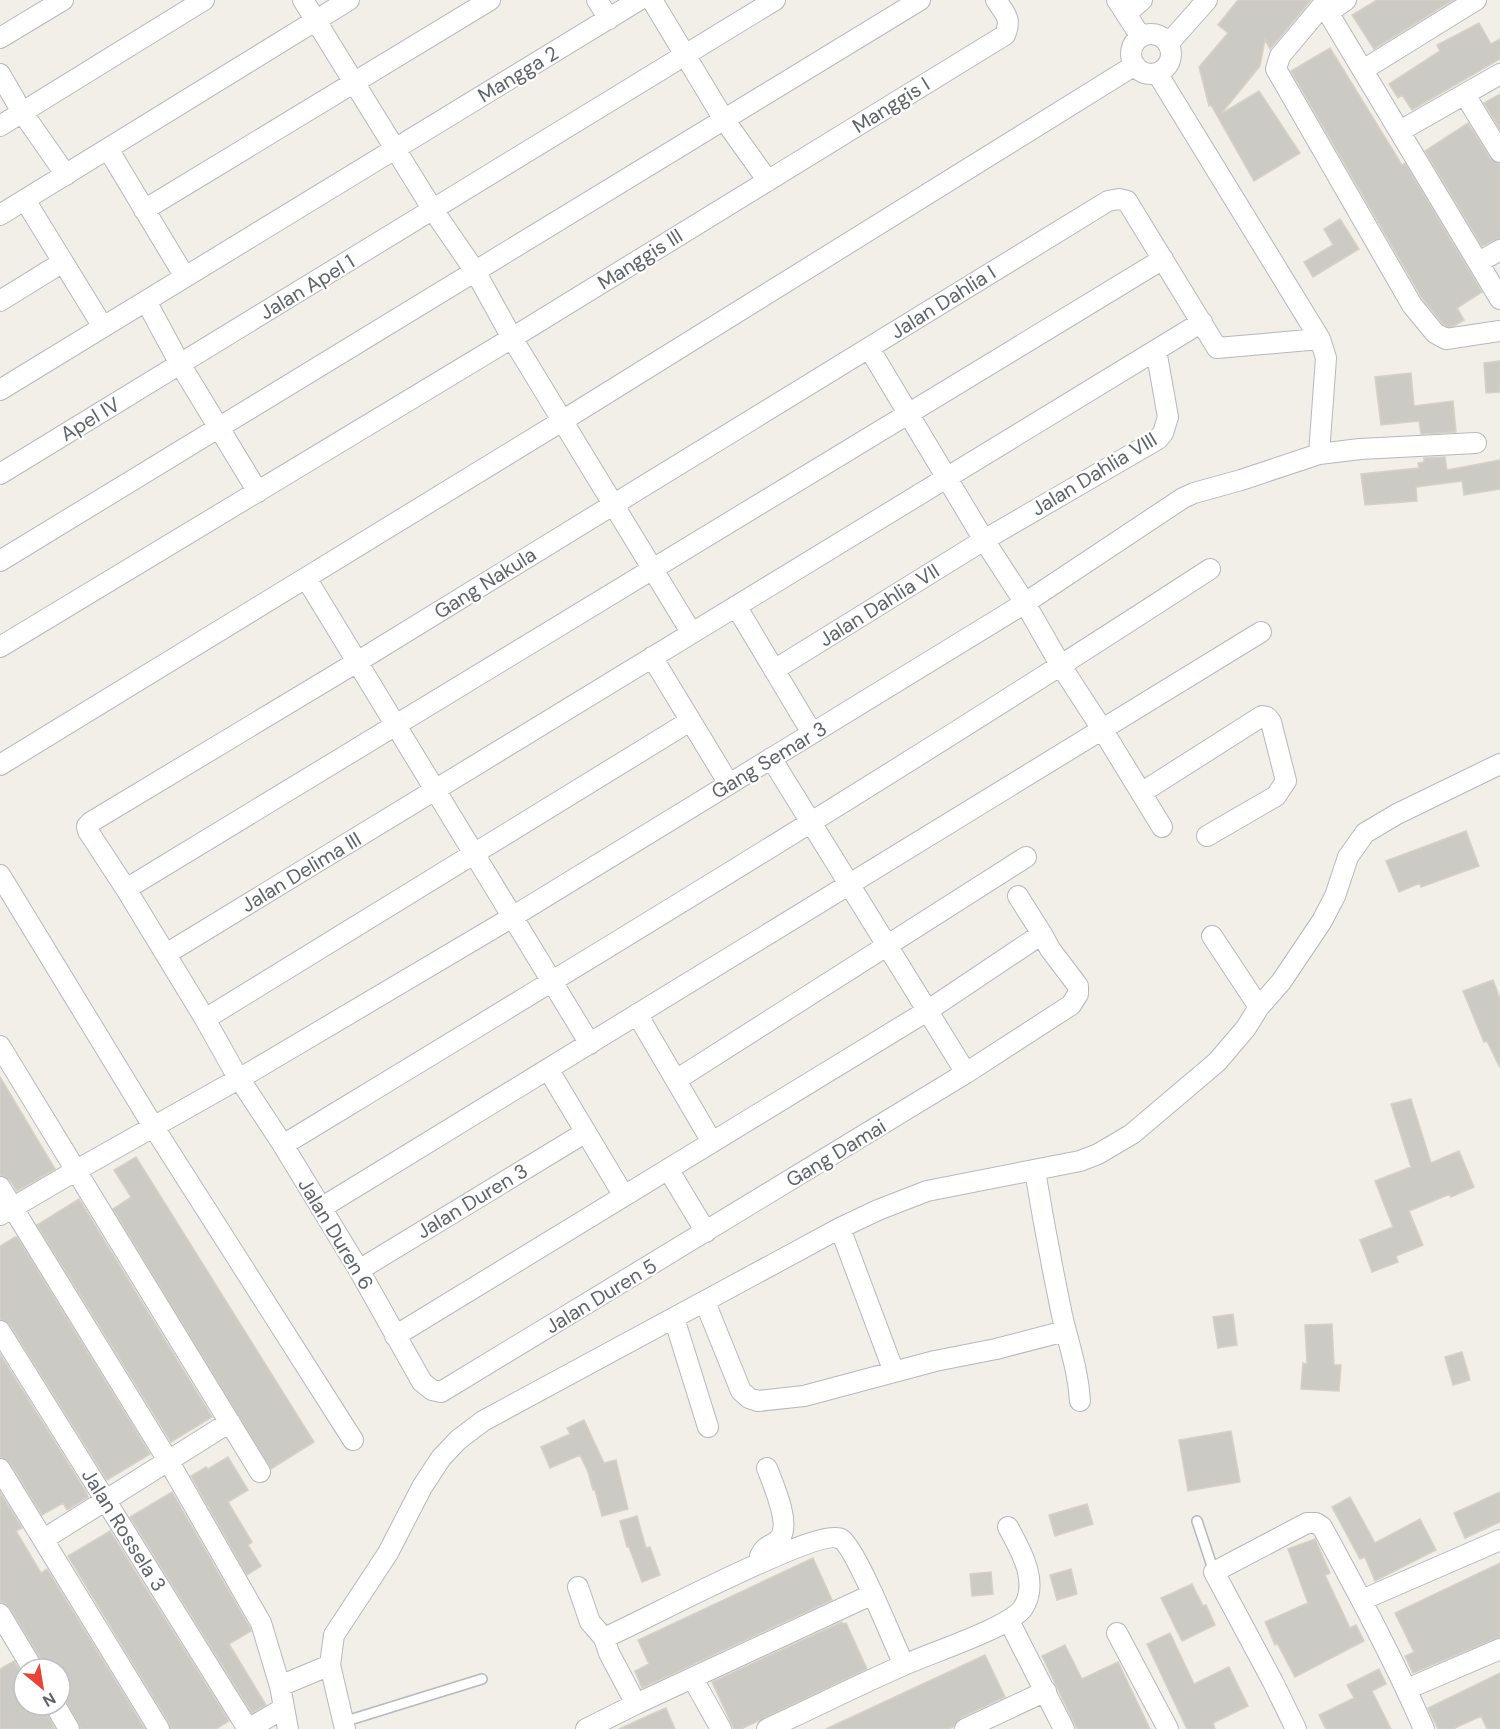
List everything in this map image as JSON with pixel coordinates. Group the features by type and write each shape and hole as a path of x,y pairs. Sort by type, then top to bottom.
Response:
{"street":[{"path":"0,39 63,0"},
{"path":"0,126 204,0"},
{"path":"303,0 433,210 475,271 512,338 691,632"},
{"path":"0,215 349,0"},
{"path":"144,210 490,0"},
{"path":"597,0 609,19"},
{"name":"Mangga 2","path":"0,390 639,0"},
{"path":"652,0 723,118 768,181"},
{"name":"Jalan Apel 1","path":"180,364 775,0"},
{"path":"0,561 723,118 920,0"},
{"name":"Manggis I","path":"768,181 1005,35 1009,25 1008,17 996,0"},
{"path":"1141,37 1122,7 1142,0"},
{"path":"1168,44 1207,0"},
{"path":"1346,0 1326,5 1280,56 1276,69 1412,305 1435,333 1446,339 1500,331"},
{"path":"1363,70 1476,0"},
{"path":"1326,5 1500,299"},
{"path":"1153,34 1168,44 1171,54 1170,61 1163,70 1157,73 1145,73 1135,65 1131,55 1133,45 1141,37 1153,34"},
{"path":"0,765 562,421 1135,65"},
{"path":"1157,73 1320,339 1326,358 1320,454"},
{"path":"0,74 22,112 66,175"},
{"path":"1400,131 1500,74"},
{"path":"1465,95 1500,152"},
{"path":"108,149 185,278"},
{"name":"Manggis III","path":"0,647 768,181"},
{"name":"Jalan Dahlia I","path":"614,503 1108,201 1119,199 1128,201 1217,348 1320,339"},
{"path":"25,200 103,327"},
{"path":"1479,262 1500,250"},
{"path":"126,889 1163,259"},
{"path":"0,301 63,262"},
{"path":"146,301 180,364 220,426 258,492"},
{"name":"Jalan Delima III","path":"166,954 1202,322"},
{"path":"869,348 1061,666 1162,826"},
{"name":"Jalan Dahlia VIII","path":"984,540 1163,434 1168,417 1156,350"},
{"name":"Apel IV","path":"0,474 180,364"},
{"name":"Gang Semar 3","path":"6,1212 240,1078 513,917 1025,603 1183,498 1320,454 1360,449 1476,443"},
{"name":"Gang Nakula","path":"126,889 88,831 87,826 91,822 357,662 614,503"},
{"name":"Jalan Dahlia VII","path":"774,670 984,540"},
{"path":"283,1145 811,822 1061,666 1210,569"},
{"path":"306,578 590,1044"},
{"path":"736,606 812,733"},
{"path":"321,1208 1261,632"},
{"path":"652,657 729,784"},
{"path":"1141,793 1262,716 1267,717 1271,722 1286,781 1283,788 1276,796 1207,836"},
{"path":"206,1019 690,721"},
{"path":"771,758 966,1073"},
{"path":"344,1725 330,1665 337,1628 388,1553 422,1487 441,1458 458,1440 483,1421 840,1228 878,1210 927,1191 1080,1161 1098,1154 1132,1134 1225,1054 1246,1028 1259,1007 1281,982 1322,921 1335,896 1348,857 1365,833 1396,814 1500,765"},
{"path":"676,1080 1026,857"},
{"path":"0,875 153,1126 353,1440"},
{"name":"Jalan Duren 6","path":"126,889 359,1270 423,1382 432,1390"},
{"path":"395,1336 927,1011 1042,934 1018,896"},
{"name":"Gang Damai","path":"706,1232 966,1073 1071,1005 1078,994 1078,986 1050,949 1042,934"},
{"path":"1212,936 1259,1007"},
{"path":"637,1014 712,1142"},
{"path":"0,1046 261,1472"},
{"path":"548,1069 624,1196"},
{"name":"Jalan Duren 3","path":"359,1270 586,1132"},
{"path":"668,1169 706,1232"},
{"path":"1035,1171 1048,1250 1065,1330 1078,1375 1080,1401"},
{"path":"0,1187 6,1212 169,1462 261,1623 280,1686 288,1729"},
{"path":"840,1228 894,1372"},
{"name":"Jalan Duren 5","path":"432,1390 441,1392 706,1232"},
{"path":"705,1302 741,1391 749,1398 758,1401 804,1396 935,1361 996,1349 1065,1330"},
{"path":"674,1318 708,1427"},
{"name":"Jalan Rossela 3","path":"0,1331 248,1729"},
{"path":"44,1539 230,1422"},
{"path":"760,1563 760,1555 770,1544 778,1541 783,1535 784,1527 782,1513 767,1468"},
{"path":"0,1469 159,1729"},
{"path":"1296,1729 1214,1572 1307,1523 1316,1523 1322,1527 1407,1689 1424,1729"},
{"path":"767,1729 904,1665 1009,1621 1023,1607 1029,1591 1029,1577 1019,1548 1008,1527"},
{"path":"604,1638 785,1552 827,1537 840,1538 848,1546 873,1594 904,1665"},
{"path":"1362,1600 1500,1540"},
{"path":"578,1587 590,1622 604,1638 609,1653 636,1704"},
{"path":"586,1729 873,1594"},
{"path":"0,1614 26,1657"},
{"path":"1009,1621 1064,1729"},
{"path":"1117,1633 1168,1729"},
{"path":"1407,1689 1500,1648"},
{"path":"280,1686 330,1665"},
{"path":"693,1678 721,1729"},
{"path":"965,1729 1046,1691"},
{"path":"248,1729 284,1708"}],"lane":[{"path":"1197,1521 1214,1572"},
{"path":"344,1725 482,1679"}],"building":[{"path":"1238,0 1311,0 1270,49 1265,40 1260,66 1221,114 1259,91 1300,153 1254,181 1211,105 1209,106 1199,67 1228,33 1218,25"},
{"path":"1377,0 1453,0 1374,49 1352,15"},
{"path":"1479,23 1491,44 1500,39 1500,59 1412,110 1402,95 1398,98 1389,84 1440,51 1437,45"},
{"path":"1330,48 1402,165 1405,163 1482,292 1457,308 1464,320 1454,326 1448,327 1443,324 1422,298 1291,71"},
{"path":"1500,94 1500,129 1484,103"},
{"path":"1468,123 1490,158 1500,164 1500,238 1482,246 1425,151"},
{"path":"1340,219 1359,249 1313,277 1304,262 1333,245 1324,229"},
{"path":"1500,361 1500,392 1486,393 1484,363"},
{"path":"1411,373 1414,406 1453,401 1456,432 1421,434 1419,421 1381,425 1375,377"},
{"path":"1445,457 1447,470 1500,460 1500,489 1464,495 1462,481 1416,487 1417,501 1365,505 1361,474 1419,468 1418,463 1424,462 1424,458"},
{"path":"1466,831 1479,866 1421,887 1420,883 1399,892 1386,861"},
{"path":"1493,980 1500,999 1500,1068 1487,1041 1484,1042 1463,991"},
{"path":"0,1077 55,1169 17,1191 10,1180 0,1175"},
{"path":"1411,1099 1431,1163 1459,1151 1474,1187 1409,1211 1423,1245 1396,1256 1398,1262 1372,1272 1360,1240 1393,1227 1375,1181 1411,1167 1391,1104"},
{"path":"136,1157 314,1442 271,1469 113,1209 131,1197 114,1170"},
{"path":"79,1199 212,1417 171,1442 37,1225"},
{"path":"15,1237 150,1454 107,1480 10,1325 0,1319 0,1246"},
{"path":"1233,1314 1237,1345 1218,1348 1213,1317"},
{"path":"1332,1324 1334,1365 1341,1365 1339,1391 1301,1389 1303,1363 1307,1364 1305,1325"},
{"path":"1462,1352 1470,1380 1453,1385 1445,1357"},
{"path":"0,1354 86,1492 88,1497 67,1510 63,1503 42,1515 10,1463 0,1457"},
{"path":"584,1420 604,1463 616,1460 628,1509 602,1516 595,1490 593,1490 580,1455 550,1468 541,1447 570,1434 567,1428"},
{"path":"1231,1431 1240,1482 1188,1491 1179,1440"},
{"path":"228,1457 248,1490 228,1502 252,1542 248,1545 261,1566 247,1575 191,1476"},
{"path":"0,1492 22,1528 16,1531 41,1573 47,1569 145,1729 81,1729 72,1712 72,1657 39,1657 10,1608 0,1602"},
{"path":"172,1492 250,1628 251,1631 229,1644 266,1705 252,1713 130,1517"},
{"path":"1500,1492 1500,1522 1465,1538 1454,1513"},
{"path":"1350,1497 1375,1543 1420,1519 1436,1550 1375,1581 1365,1557 1360,1559 1332,1507"},
{"path":"1087,1504 1093,1524 1055,1536 1049,1515"},
{"path":"637,1516 646,1548 650,1547 660,1575 642,1582 629,1547 627,1547 620,1521"},
{"path":"110,1531 229,1721 216,1729 171,1729 68,1556"},
{"path":"1315,1539 1330,1573 1325,1575 1350,1628 1356,1625 1364,1641 1295,1677 1277,1643 1275,1645 1265,1622 1308,1603 1288,1549"},
{"path":"813,1558 832,1600 642,1688 635,1671 649,1664 638,1640"},
{"path":"1500,1563 1500,1637 1413,1673 1405,1656 1414,1652 1395,1613"},
{"path":"1071,1569 1077,1594 1057,1600 1050,1575"},
{"path":"991,1572 993,1594 972,1596 970,1574"},
{"path":"1192,1584 1203,1606 1206,1605 1215,1625 1182,1641 1161,1598"},
{"path":"842,1622 846,1623 867,1669 741,1729 734,1729 712,1682"},
{"path":"1170,1633 1194,1684 1229,1667 1248,1706 1213,1723 1215,1729 1187,1729 1147,1644"},
{"path":"1065,1645 1082,1679 1118,1662 1150,1729 1077,1729 1042,1656"},
{"path":"985,1655 1005,1697 960,1718 953,1727 948,1729 826,1729"},
{"path":"12,1662 12,1717 49,1717 55,1729 0,1729 0,1669"},
{"path":"1379,1669 1386,1684 1372,1691 1391,1729 1326,1729 1319,1715 1354,1698 1347,1685"},
{"path":"1500,1673 1500,1729 1487,1729 1481,1716 1453,1729 1438,1729 1428,1708"},
{"path":"666,1708 675,1729 619,1729 652,1714"}]}
